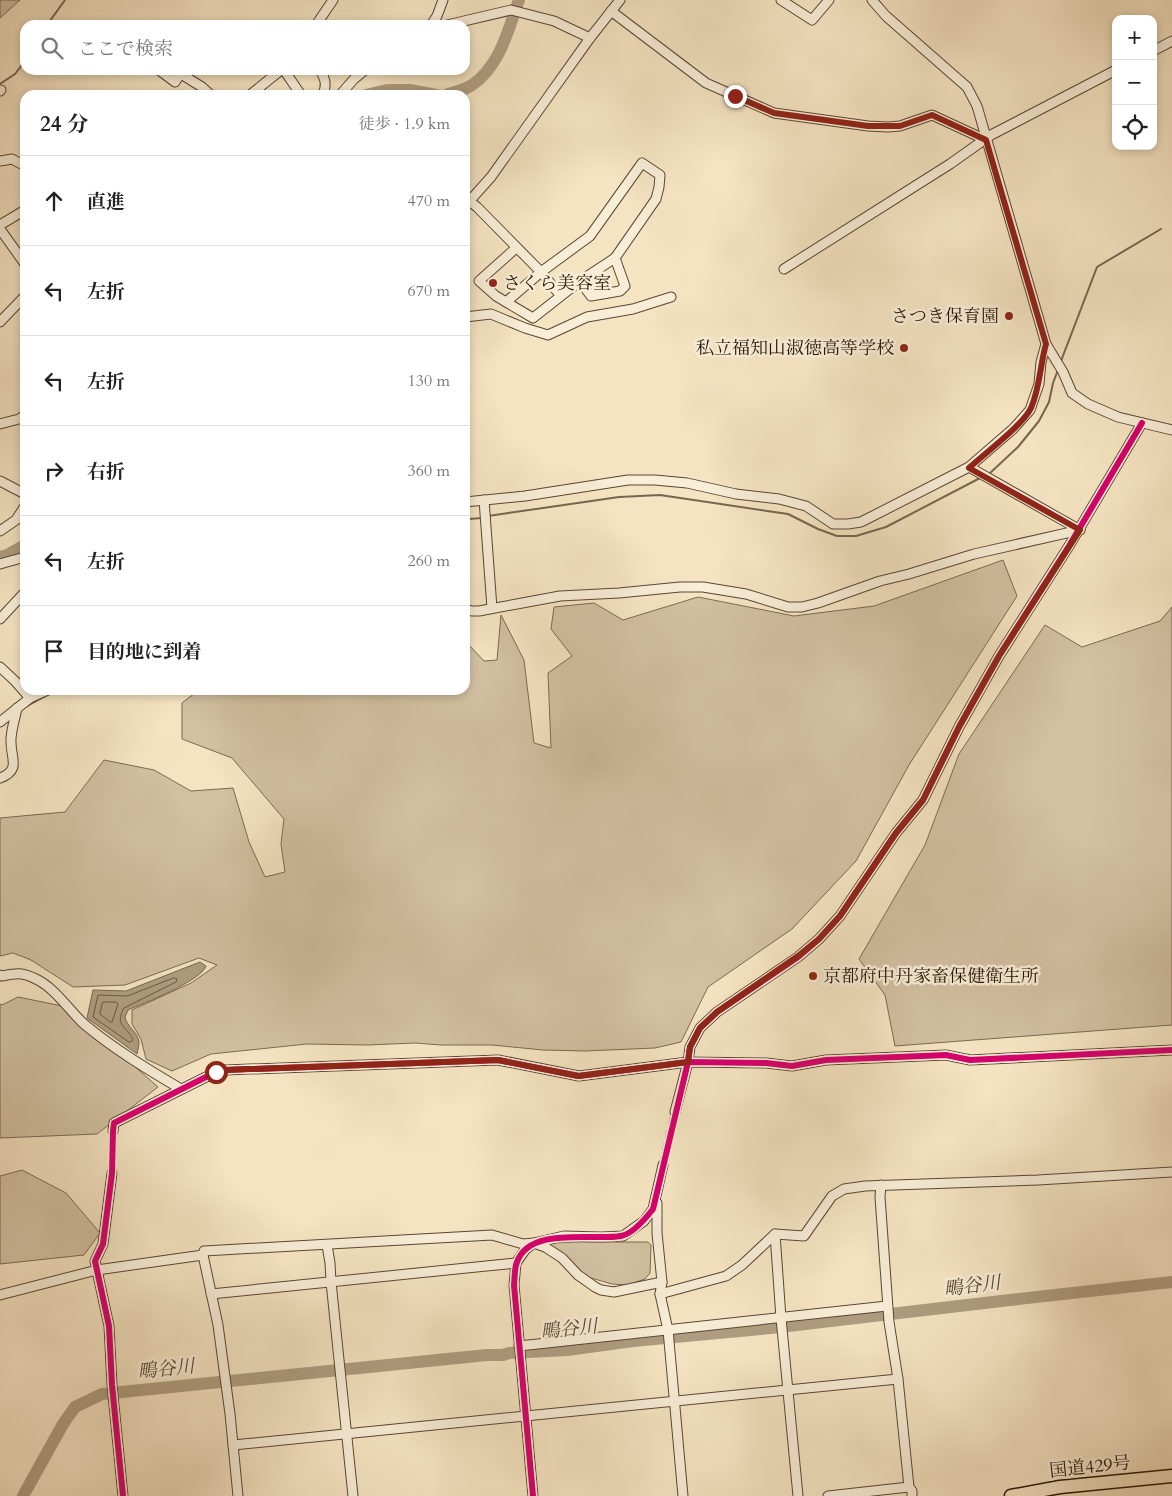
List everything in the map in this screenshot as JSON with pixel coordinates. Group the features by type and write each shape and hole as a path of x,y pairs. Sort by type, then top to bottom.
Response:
{"highway":[{"name":"国道429号","path":"1019,1495 1060,1487 1172,1476"}],"street":[{"path":"319,20 333,0"},
{"path":"434,20 443,0"},
{"path":"470,200 491,177 590,38 620,0"},
{"path":"781,0 812,20 829,0"},
{"path":"872,0 886,16 967,87 977,106 1046,344 1063,372 1072,392 1088,404 1118,417 1172,430"},
{"path":"468,20 511,10 554,21 590,38"},
{"path":"611,11 706,83 774,113 888,127 900,126 932,115 986,140"},
{"path":"1157,49 1172,41"},
{"path":"784,269 950,164 991,135 1112,72"},
{"path":"166,75 175,82 180,75"},
{"path":"186,75 205,90"},
{"path":"258,90 276,75"},
{"path":"286,75 298,90"},
{"path":"324,75 325,90"},
{"path":"344,90 359,75"},
{"path":"0,161 12,160 20,164"},
{"path":"506,302 541,272 590,236 642,163 660,175 656,199 615,258 533,318 506,302 496,296 479,281 516,248"},
{"path":"470,204 477,207 541,272 561,296"},
{"path":"0,225 20,213"},
{"path":"0,229 20,256"},
{"path":"580,282 591,296 620,291 626,286 615,258"},
{"path":"470,316 491,314 548,335 587,317 633,309 671,297"},
{"path":"0,322 20,301"},
{"path":"470,501 525,496 628,480 655,480 687,483 736,494 778,499 806,506 833,524 861,522 969,468 1013,429 1030,410 1039,384 1041,362 1046,344"},
{"path":"0,424 20,418"},
{"path":"675,1112 690,1047 700,1028 717,1012 798,956 819,939 840,916 896,833 923,800 959,727 999,656 1080,530 1142,423"},
{"path":"969,468 1080,530"},
{"path":"0,481 20,491"},
{"path":"484,500 492,608"},
{"path":"2,528 16,520 20,514"},
{"path":"470,610 560,596 680,587 711,588 746,594 788,607 802,607 880,581 974,554 1080,530"},
{"path":"0,564 20,558"},
{"path":"0,619 20,597"},
{"path":"0,667 20,687"},
{"path":"27,695 30,698"},
{"path":"0,722 30,698 37,695"},
{"path":"0,778 7,776 13,770 11,740 17,708"},
{"path":"0,975 18,973 37,979 65,1003 84,1024 140,1065 181,1088"},
{"path":"113,1131 114,1123 181,1088 216,1072 225,1070 498,1060 578,1076 688,1062 766,1062 792,1066 826,1060 937,1055 970,1060 1172,1050"},
{"path":"0,1295 97,1270 203,1255 204,1251 492,1235 523,1244 564,1236 623,1236 644,1221 654,1209 663,1165"},
{"path":"660,1294 726,1276 775,1234 804,1236 832,1196 844,1189 881,1185 1038,1180 1172,1172"},
{"path":"112,1174 103,1244 95,1261 109,1326 112,1388 123,1496"},
{"path":"881,1185 880,1197 887,1306 898,1379 909,1487 912,1491 912,1496"},
{"path":"657,1195 657,1233 662,1282 660,1294 668,1330 683,1496"},
{"path":"775,1234 798,1496"},
{"path":"533,1496 514,1285 516,1263 525,1250 534,1243"},
{"path":"534,1243 545,1247 562,1258 578,1275 601,1290 614,1292 662,1282"},
{"path":"327,1245 353,1496"},
{"path":"203,1255 218,1326 238,1496"},
{"path":"212,1294 516,1263"},
{"path":"518,1346 887,1306"},
{"path":"233,1445 898,1379"},
{"path":"828,1496 909,1487"}],"shaded area":[{"path":"0,0 20,0 0,18"},
{"path":"1003,560 1017,596 909,765 856,861 792,929 708,987 681,1042 655,1048 585,1051 543,1050 492,1045 415,1043 367,1045 307,1044 211,1054 172,1071 146,1059 141,1039 132,1024 132,1010 191,983 217,965 199,958 125,985 73,987 31,960 13,953 0,956 0,818 65,812 104,760 154,770 191,791 233,788 249,842 265,877 285,872 281,844 284,819 232,758 182,739 182,703 192,695 470,695 470,646 484,661 497,660 501,615 524,660 534,743 551,748 548,673 572,656 551,629 554,607 594,603 623,620 698,597 794,616 874,606"},
{"path":"1172,607 1172,1025 895,1046 885,995 859,959 925,845 959,754 1045,625 1082,647 1160,621"},
{"path":"18,997 67,1007 158,1087 97,1134 0,1138 0,1004 2,1005"},
{"path":"22,1170 66,1193 100,1233 84,1255 0,1264 0,1176"},
{"path":"648,1242 651,1245 650,1273 645,1279 628,1285 612,1284 584,1276 549,1247 550,1243"}],"water":[{"path":"200,962 206,966 194,978 171,991 128,1010 125,1017 126,1021 137,1035 139,1042 137,1054 87,1018 93,990 126,991"}],"waterway":[{"path":"51,20 65,0"},
{"path":"463,90 482,77 490,68 502,47 519,0"},
{"path":"0,84 15,74 20,68"},
{"path":"387,90 410,90"},
{"path":"1061,361 1097,267 1161,229"},
{"path":"989,474 1018,447 1039,421 1049,402 1058,370"},
{"path":"488,516 619,497 660,495 788,514 837,536 856,536 886,527 982,477"},
{"path":"470,519 482,518"},
{"path":"0,557 20,548"},
{"path":"25,707 45,696"},
{"name":"鴫谷川","path":"23,1496 63,1424 75,1407 102,1394 487,1355 567,1350 633,1341 771,1328 1172,1282"}],"tunnel":[{"path":"663,1165 675,1112"},
{"path":"112,1173 113,1131"}],"cycle path":[{"path":"533,1496 514,1285 517,1262 524,1251 535,1243 548,1239 625,1235 647,1217 653,1209 690,1047 700,1028 717,1012 798,957 819,939 840,916 896,833 923,800 959,727 999,656 1069,546 1142,423"},
{"path":"123,1496 112,1385 109,1326 95,1261 103,1244 112,1173 114,1123 216,1072 225,1070 498,1060 579,1076 688,1062 766,1063 792,1066 826,1060 946,1055 970,1060 1172,1050"}],"place":[{"name":"さくら美容室","path":"493,283"},
{"name":"さつき保育園","path":"1009,316"},
{"name":"私立福知山淑徳高等学校","path":"904,348"},
{"name":"京都府中丹家畜保健衛生所","path":"813,976"}],"route":[{"path":"216,1072 225,1070 498,1060 578,1076 688,1062 690,1047 700,1028 717,1012 798,956 819,939 840,916 896,833 923,800 959,727 999,656 1080,530 969,468 1013,429 1030,410 1039,384 1041,362 1046,344 986,140 932,115 900,126 868,126 774,113 735,96"}]}
